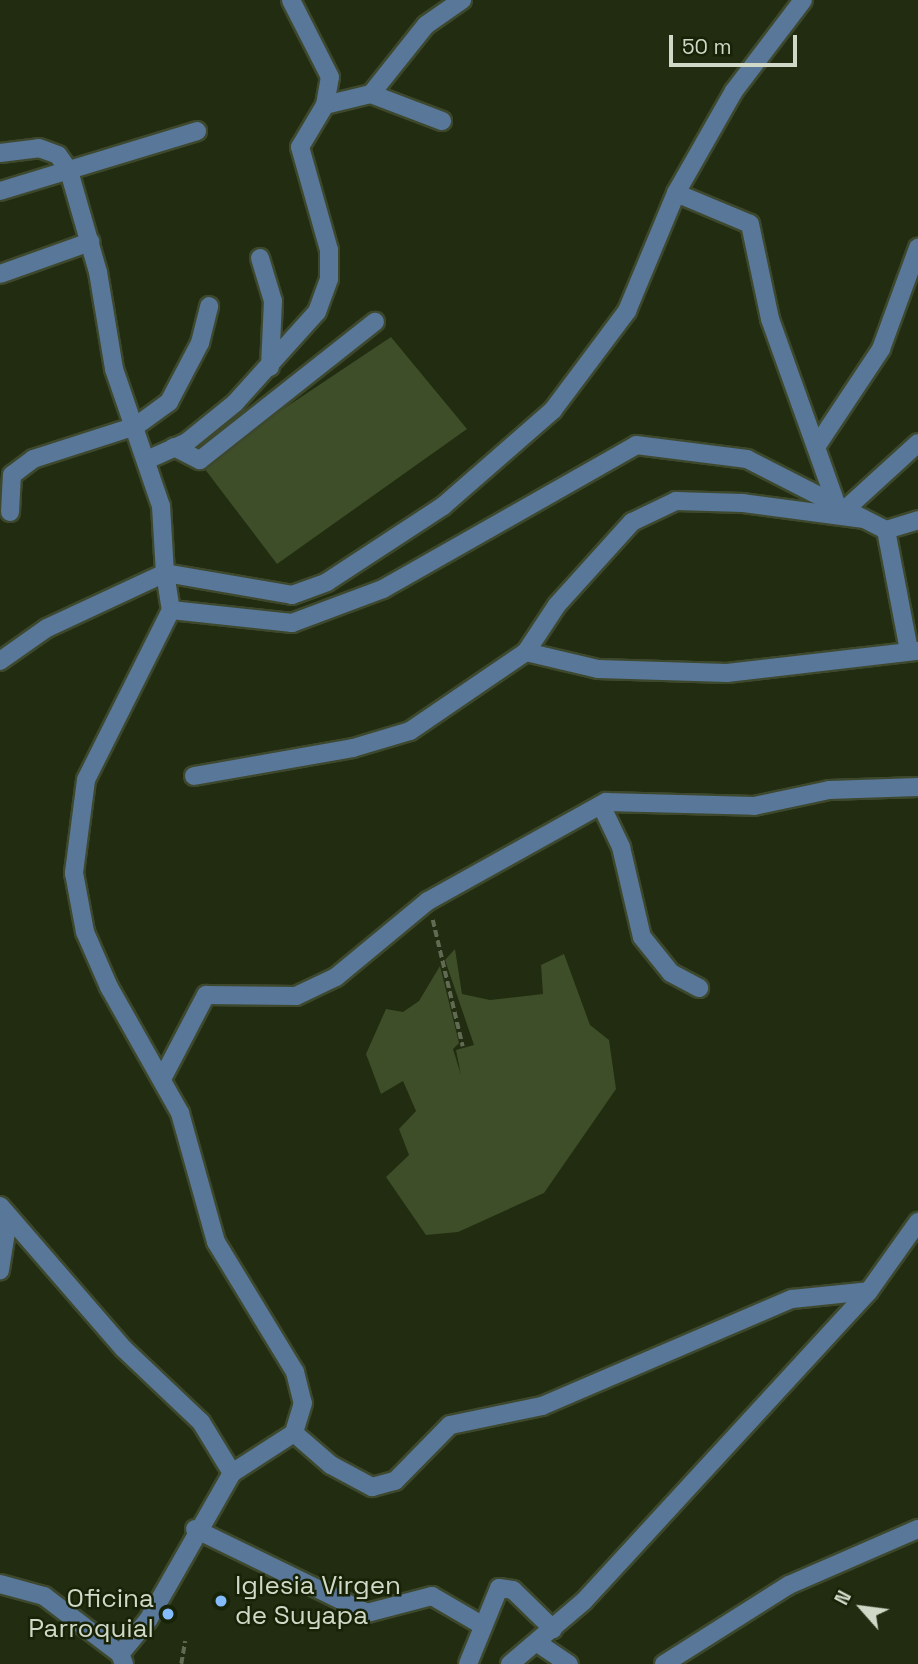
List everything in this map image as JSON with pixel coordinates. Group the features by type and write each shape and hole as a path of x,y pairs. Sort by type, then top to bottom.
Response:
{"street":[{"path":"149,459 174,447 270,367 317,312 330,279 329,250 300,148 325,105 330,77 291,0"},
{"path":"371,93 426,25 462,0"},
{"path":"0,661 47,628 165,573 292,594 327,582 443,506 553,410 627,312 676,193 734,91 803,0"},
{"path":"325,105 371,93 442,121"},
{"path":"0,191 197,131"},
{"path":"0,153 39,148 58,155 69,171 90,242 114,369 149,459 161,506 170,610 86,780 74,873 85,932 180,1113 216,1242 295,1371 303,1403 294,1433 232,1473 195,1529 148,1620 122,1659 44,1596 0,1584"},
{"path":"676,193 750,225 770,319 816,447 842,504"},
{"path":"0,274 90,242"},
{"path":"816,447 881,349 918,248"},
{"path":"260,258 273,301 270,367"},
{"path":"10,513 12,475 33,459 136,426 169,402 201,343 209,306"},
{"path":"174,447 200,460 375,322"},
{"path":"842,504 918,443"},
{"path":"170,610 292,623 383,589 636,445 747,459 842,504 879,525 913,651 727,673 598,668 526,652"},
{"path":"194,776 353,748 410,731 526,652 557,605 632,522 677,501 743,503 879,525 918,520"},
{"path":"162,1079 206,995 296,996 336,977 428,901 601,805 754,806 829,790 918,788"},
{"path":"601,805 621,847 642,937 671,973 699,988"},
{"path":"0,1206 124,1349 201,1422 232,1473"},
{"path":"0,1213 6,1232 0,1271"},
{"path":"510,1664 539,1644 869,1291 918,1222"},
{"path":"294,1433 331,1465 372,1487 395,1481 450,1425 542,1406 792,1299 869,1291"},
{"path":"664,1664 789,1585 918,1528"},
{"path":"195,1529 366,1613 432,1596 480,1624"},
{"path":"468,1664 480,1624 494,1591 506,1587 553,1629"},
{"path":"539,1644 569,1664"}],"path":[{"path":"428,901 463,1047"},
{"path":"184,1663 185,1641"}],"green space":[{"path":"391,337 467,429 277,564 201,464"},
{"path":"455,949 462,994 490,1000 543,994 541,965 564,954 590,1025 609,1040 616,1089 544,1193 458,1232 426,1235 386,1177 409,1155 399,1129 416,1111 403,1081 381,1094 366,1054 386,1009 403,1012 419,1001 440,966 459,1043 453,1049 461,1075 456,1050 474,1045 445,960"}],"place":[{"name":"Iglesia Virgen de Suyapa","path":"221,1601"},
{"name":"Oficina Parroquial","path":"168,1614"}]}
